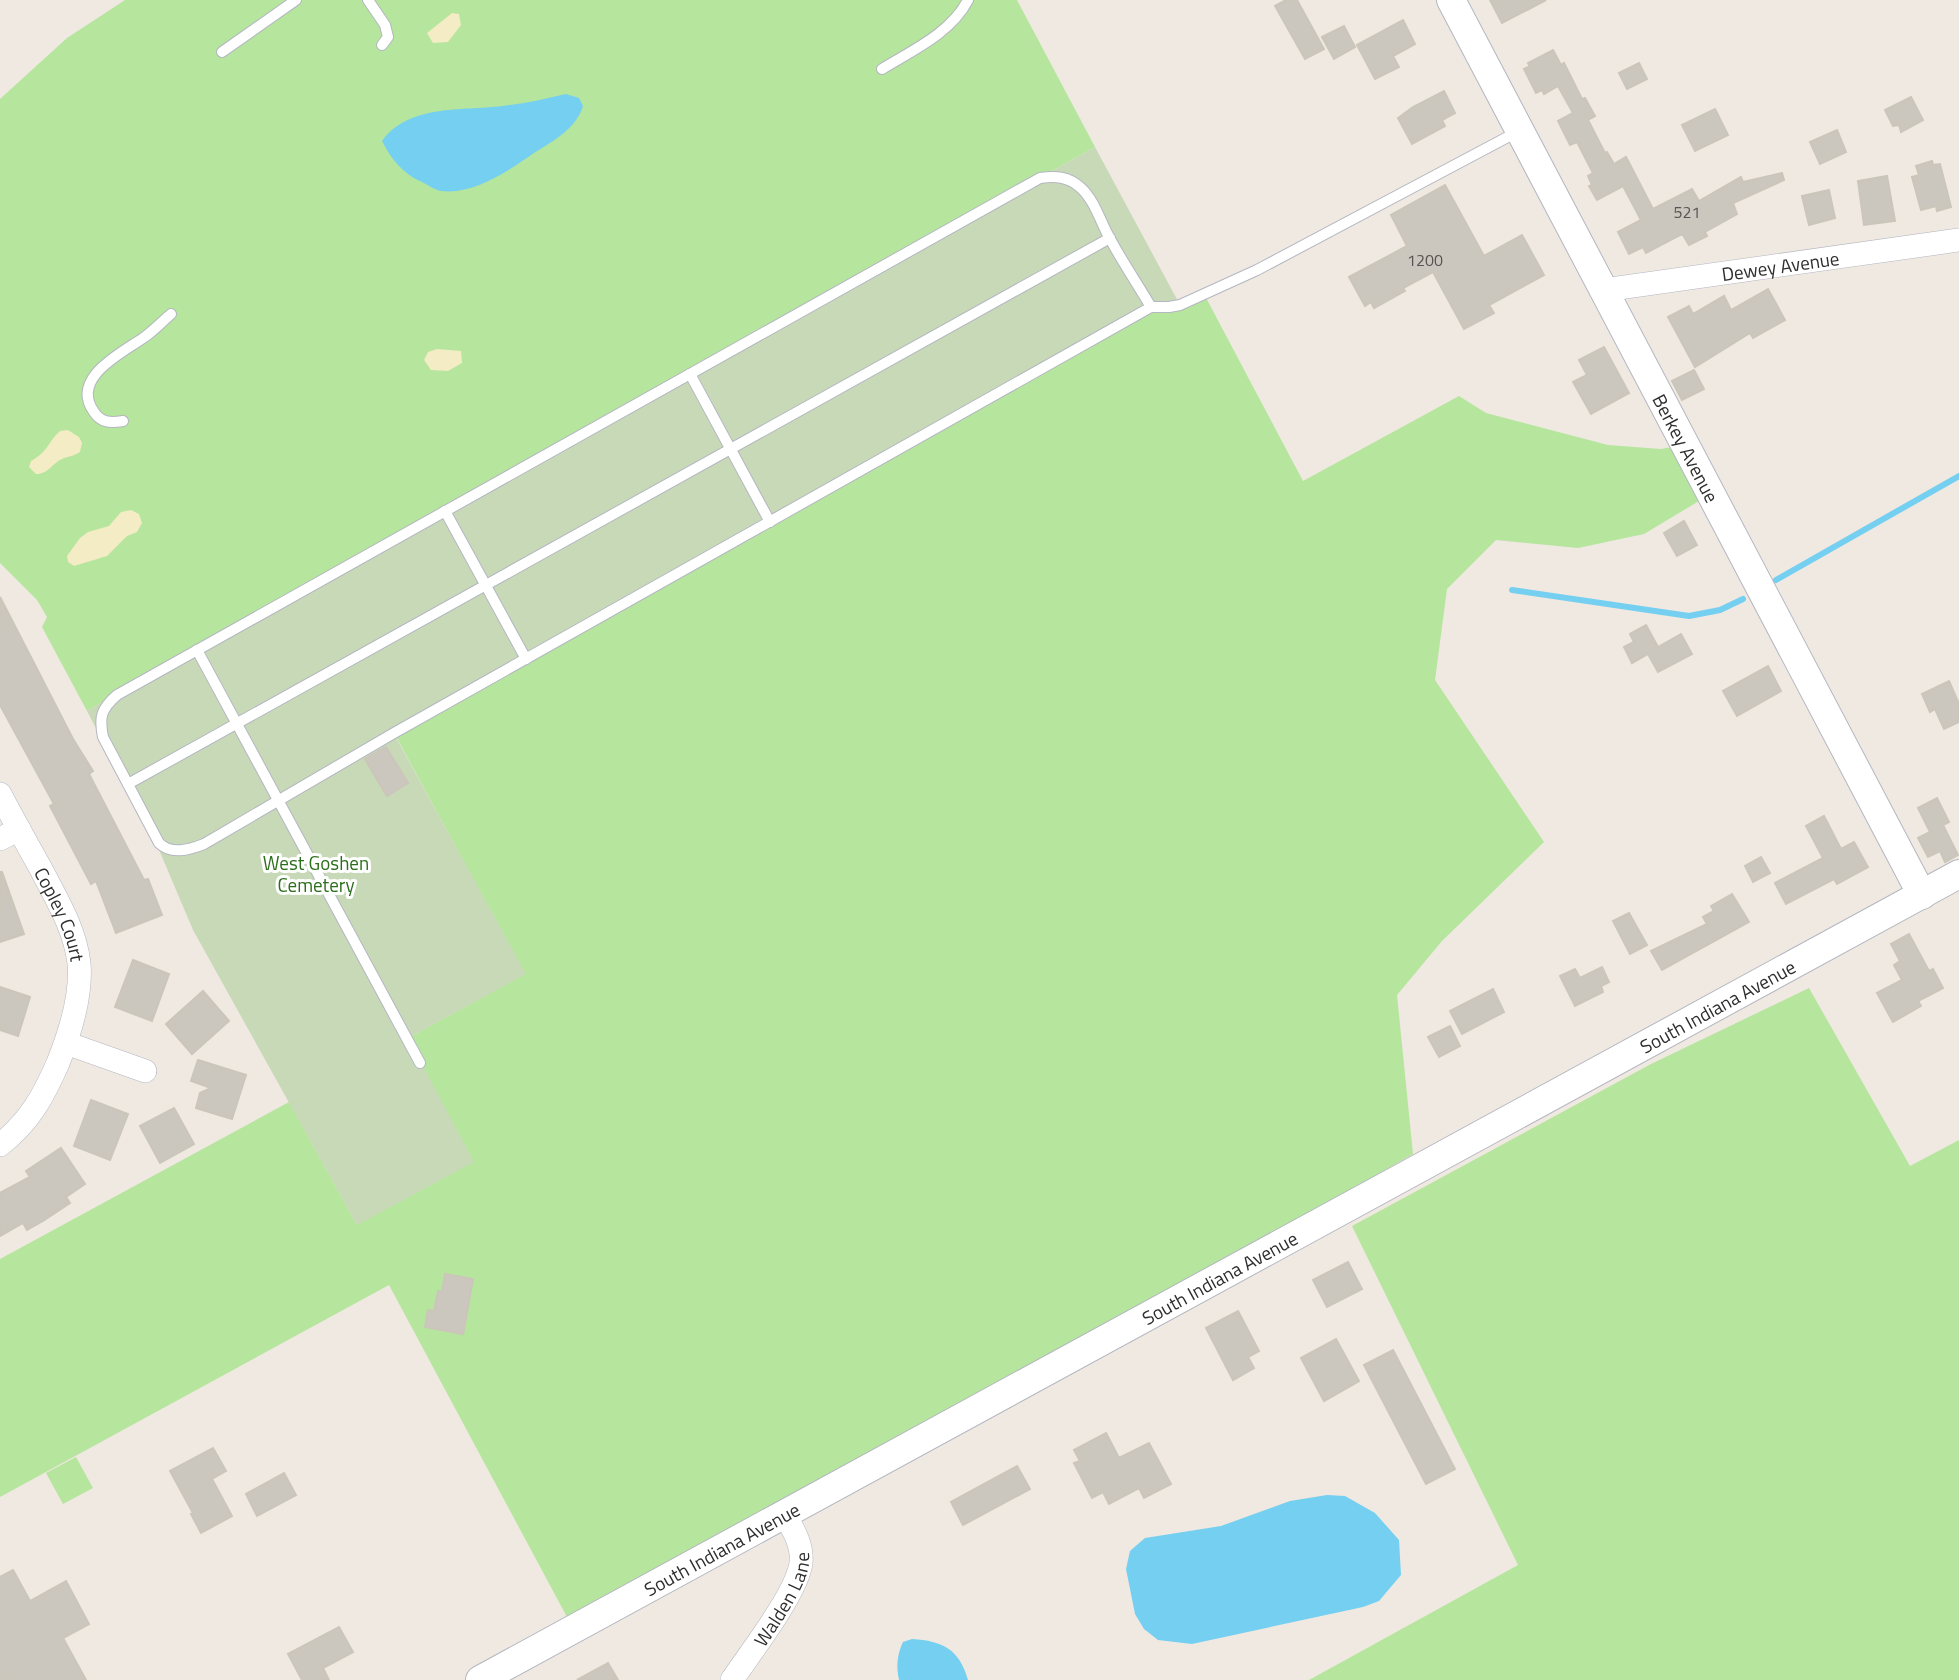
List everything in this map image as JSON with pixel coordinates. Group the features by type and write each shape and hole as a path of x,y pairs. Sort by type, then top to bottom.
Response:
{"street":[{"name":"Berkey Avenue","path":"1451,0 1922,895"},
{"name":"Dewey Avenue","path":"1604,290 1959,240"},
{"name":"Copley Court","path":"0,794 9,834 66,917 75,942 79,966 76,1004 66,1043 33,1113 17,1132 0,1145"},
{"name":"South Indiana Avenue","path":"480,1680 1959,874"},
{"path":"66,1043 145,1071"},
{"name":"Walden Lane","path":"732,1680 794,1587 801,1563 799,1539 784,1513"}],"lane":[{"path":"222,52 296,0"},
{"path":"368,0 385,25 387,37 382,45"},
{"path":"882,69 943,31 961,14 968,0"},
{"path":"1151,307 1089,198 1080,187 1070,180 1056,176 1040,178 117,695 102,709 100,721 103,737 164,849 182,850 204,844 1151,307 1180,304 1256,270 1519,131"},
{"path":"128,784 1110,239"},
{"path":"123,421 111,423 100,419 93,411 88,400 90,382 100,368 147,335 171,314"},
{"path":"690,374 770,522"},
{"path":"445,511 526,659"},
{"path":"197,650 420,1063"}],"green space":[{"path":"125,0 1017,0 1095,147 87,711 42,627 47,617 37,600 0,563 0,99 67,38"},
{"name":"West Goshen Cemetery","path":"1095,147 1180,305 1151,307 394,734 526,974 408,1038 474,1162 357,1225 193,930 157,845 87,711"},
{"path":"1204,294 1303,481 1459,396 1486,413 1608,445 1661,449 1677,446 1704,498 1644,534 1578,548 1496,540 1447,589 1435,680 1544,842 1442,941 1397,995 1413,1154 591,1620 567,1617 389,1285 0,1497 0,1259 289,1102 357,1225 408,1038 525,974 394,733 1151,307"},
{"path":"1809,988 1910,1166 1959,1140 1959,1680 1309,1680 1518,1565 1352,1226 1651,1064"},
{"path":"76,1457 93,1488 63,1504 46,1473"}],"sand":[{"path":"452,13 459,14 461,25 448,42 433,43 427,33"},
{"path":"437,349 461,351 462,363 448,371 431,370 424,360 428,352"},
{"path":"68,430 79,437 82,443 80,452 36,474 29,467 31,461 41,454 60,431"},
{"path":"131,510 139,514 142,523 137,532 127,536 107,556 74,566 68,562 67,556 80,538 88,532 109,526 121,512"}],"water":[{"path":"566,94 579,98 583,106 569,128 502,174 466,189 441,191 415,179 398,165 382,141 393,129 421,115 437,111 518,104"},
{"path":"1327,1495 1345,1496 1375,1513 1399,1540 1401,1575 1379,1601 1363,1607 1192,1644 1158,1640 1144,1629 1135,1614 1126,1569 1130,1551 1145,1538 1221,1526 1290,1501"},
{"path":"912,1639 933,1642 948,1649 960,1661 968,1680 899,1680 899,1651 903,1642"}],"building":[{"path":"1286,0 1297,0 1324,49 1305,59 1275,6"},
{"path":"1490,0 1546,0 1502,23"},
{"path":"1403,20 1415,44 1393,56 1399,67 1375,79 1357,45"},
{"path":"1344,26 1355,47 1334,59 1322,37"},
{"path":"1553,50 1561,65 1564,63 1582,99 1585,98 1595,116 1588,120 1605,153 1607,152 1614,164 1626,157 1653,209 1692,189 1699,201 1741,177 1743,182 1782,173 1784,180 1733,203 1737,214 1705,232 1707,236 1689,245 1683,235 1680,235 1646,253 1643,247 1629,254 1618,232 1641,220 1623,186 1597,200 1589,186 1592,185 1588,176 1593,173 1577,142 1570,145 1558,121 1573,113 1558,86 1544,94 1542,90 1536,93 1524,69 1530,66 1528,63"},
{"path":"1639,63 1647,79 1627,89 1619,73"},
{"path":"1444,91 1455,113 1442,120 1445,126 1412,144 1398,118"},
{"path":"1911,97 1923,120 1901,132 1899,125 1893,126 1885,110"},
{"path":"1715,109 1728,135 1695,151 1682,125"},
{"path":"1837,130 1846,152 1820,164 1810,142"},
{"path":"1932,161 1933,165 1940,164 1951,207 1937,211 1936,206 1921,210 1912,177 1919,175 1916,166"},
{"path":"1887,176 1895,221 1864,225 1858,181"},
{"path":"1445,185 1484,256 1522,235 1544,275 1489,305 1494,313 1464,329 1433,272 1374,308 1371,302 1365,306 1349,277 1407,246 1391,215"},
{"path":"1829,190 1835,218 1809,225 1802,196"},
{"path":"1768,289 1785,320 1753,338 1750,333 1695,367 1668,317 1689,306 1693,314 1724,296 1731,310"},
{"path":"1604,347 1629,393 1591,414 1573,382 1587,375 1579,360"},
{"path":"1694,370 1704,389 1682,400 1672,381"},
{"path":"1684,521 1697,545 1677,556 1664,533"},
{"path":"0,597 73,739 93,771 89,774 144,880 148,879 162,915 116,933 96,881 91,884 50,806 54,804 0,705"},
{"path":"1646,625 1658,647 1681,634 1692,654 1658,672 1648,654 1632,663 1624,647 1634,642 1630,634"},
{"path":"1768,666 1781,691 1737,716 1723,691"},
{"path":"1949,681 1959,704 1959,722 1944,729 1935,709 1930,712 1922,694"},
{"path":"386,747 408,783 387,796 365,759"},
{"path":"1937,798 1949,822 1943,825 1958,855 1945,862 1940,851 1928,857 1918,838 1930,832 1918,808"},
{"path":"1824,816 1841,849 1854,842 1868,867 1837,884 1834,879 1786,904 1775,883 1823,858 1806,826"},
{"path":"1761,857 1770,873 1753,882 1745,866"},
{"path":"0,872 24,934 0,942"},
{"path":"1732,894 1749,922 1662,970 1651,951 1707,924 1703,917 1714,911 1711,906"},
{"path":"1629,913 1647,945 1630,954 1613,921"},
{"path":"1909,934 1929,971 1933,969 1943,988 1918,1001 1921,1006 1893,1022 1877,993 1902,980 1894,965 1900,961 1891,944"},
{"path":"133,960 169,974 152,1021 115,1007"},
{"path":"1602,967 1609,982 1601,986 1603,992 1575,1006 1560,976 1575,969 1580,978"},
{"path":"0,987 30,997 18,1036 0,1030"},
{"path":"1493,989 1504,1012 1462,1034 1450,1011"},
{"path":"203,991 229,1021 192,1054 166,1024"},
{"path":"1450,1026 1460,1046 1439,1057 1428,1037"},
{"path":"198,1060 246,1075 232,1119 196,1108 200,1093 211,1088 191,1081"},
{"path":"91,1100 128,1114 110,1160 74,1146"},
{"path":"174,1108 194,1144 160,1163 140,1126"},
{"path":"61,1148 85,1184 66,1197 70,1203 43,1221 27,1230 23,1223 0,1236 0,1193 30,1177 26,1171"},
{"path":"1348,1262 1362,1289 1327,1307 1313,1280"},
{"path":"445,1274 473,1279 463,1334 425,1327 428,1310 434,1311 438,1291 442,1292"},
{"path":"1238,1311 1259,1351 1248,1357 1254,1368 1233,1380 1206,1328"},
{"path":"1336,1339 1359,1381 1324,1401 1301,1358"},
{"path":"1393,1350 1455,1469 1426,1484 1364,1365"},
{"path":"1106,1433 1119,1458 1149,1443 1171,1484 1144,1498 1139,1488 1109,1504 1103,1492 1092,1498 1074,1463 1080,1461 1074,1450"},
{"path":"213,1448 226,1471 212,1479 232,1516 201,1533 170,1471"},
{"path":"1017,1466 1030,1489 963,1525 951,1502"},
{"path":"284,1473 296,1495 257,1516 246,1494"},
{"path":"13,1570 30,1601 66,1581 89,1624 63,1638 86,1680 0,1680 0,1577"},
{"path":"339,1627 353,1652 323,1668 329,1680 302,1680 288,1654"},
{"path":"608,1663 618,1680 577,1680"}],"waterway":[{"path":"1776,580 1959,476"},
{"path":"1512,590 1689,616 1720,610 1743,599"}]}
